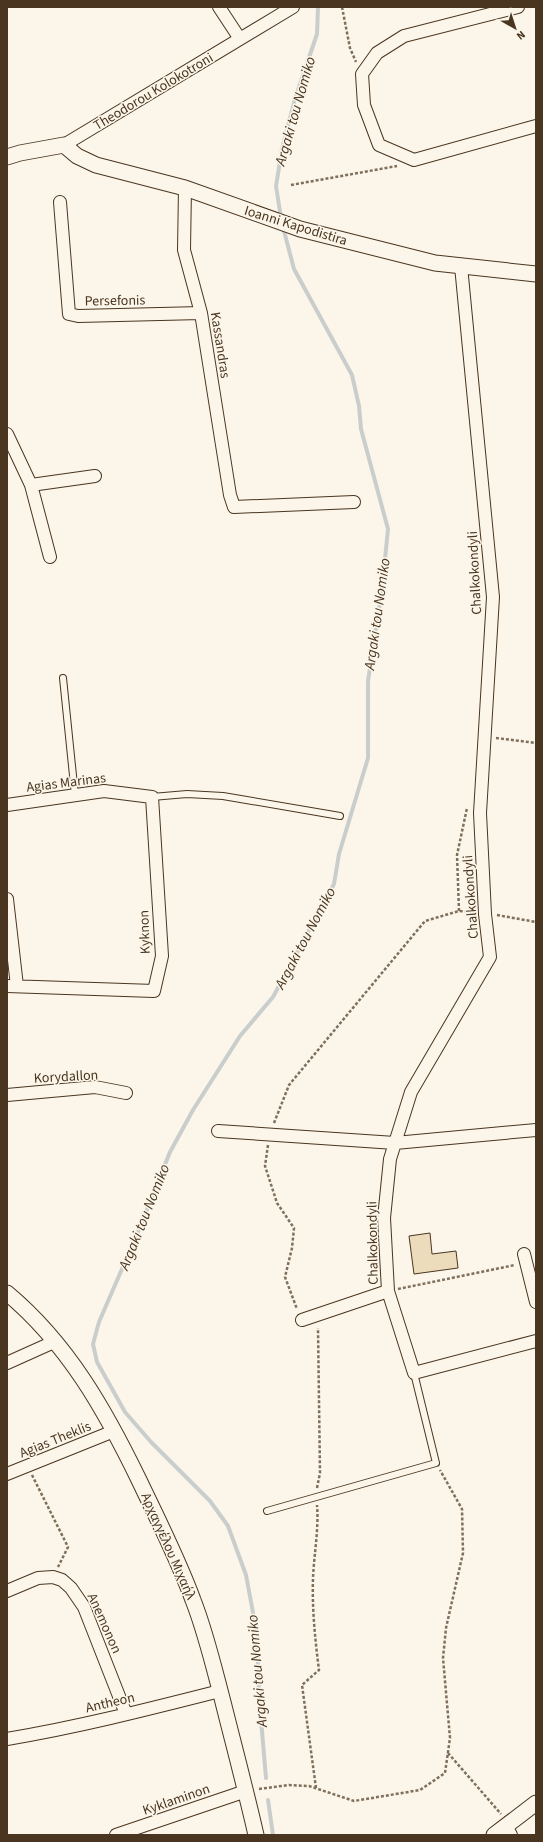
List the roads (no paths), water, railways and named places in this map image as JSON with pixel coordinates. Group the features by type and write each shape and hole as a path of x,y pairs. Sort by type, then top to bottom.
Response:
{"street":[{"path":"219,7 240,39"},
{"name":"Theodorou Kolokotroni","path":"7,157 20,153 64,146 293,7"},
{"path":"518,7 404,36 377,53 362,74 364,105 379,145 414,160 536,126"},
{"name":"Ioanni Kapodistira","path":"64,146 77,156 96,165 185,188 300,229 434,263 536,274"},
{"name":"Kassandras","path":"185,188 184,250 201,313 230,495 234,508 354,502"},
{"name":"Persefonis","path":"60,202 69,314 78,316 201,313"},
{"name":"Chalkokondyli","path":"414,1373 388,1291 384,1218 390,1159 411,1092 490,957 485,914 480,813 493,596 461,266"},
{"path":"7,434 31,485 50,557"},
{"path":"31,485 95,476"},
{"name":"Agias Marinas","path":"7,805 104,791 152,797"},
{"name":"Kyknon","path":"12,986 154,991 162,956 152,797"},
{"path":"7,899 12,986"},
{"name":"Korydallon","path":"7,1094 95,1087 126,1093"},
{"path":"218,1131 395,1143 536,1130"},
{"path":"525,1258 536,1302"},
{"path":"302,1320 388,1291"},
{"name":"Αρχαγγέλου Μιχαήλ","path":"7,1293 24,1307 56,1341 93,1392 114,1431 159,1523 194,1600 220,1691 256,1835"},
{"path":"7,1363 56,1341"},
{"path":"414,1373 536,1341"},
{"name":"Agias Theklis","path":"7,1474 114,1431"},
{"name":"Anemonon","path":"7,1591 38,1578 53,1577 62,1580 71,1588 84,1607 126,1714"},
{"name":"Antheon","path":"7,1739 43,1733 220,1691"},
{"name":"Kyklaminon","path":"116,1835 246,1791"},
{"path":"505,1830 536,1803"}],"lane":[{"path":"63,678 75,795"},
{"path":"152,797 187,794 223,796 340,816"},
{"path":"267,1511 436,1462 414,1373"}],"waterway":[{"name":"Argaki tou Nomiko","path":"281,218 276,186 282,149 295,99 317,34 318,7"},
{"name":"Argaki tou Nomiko","path":"266,1778 259,1696 257,1634 246,1575 228,1526 210,1501 151,1442 125,1412 97,1362 93,1344 99,1322 138,1232 170,1152 193,1110 240,1036 273,997 334,884 339,854 368,758 368,681 382,589 388,529 361,429 359,406 352,375 294,269 283,227"},
{"name":"Argaki tou Nomiko","path":"268,1800 273,1835"}]}
